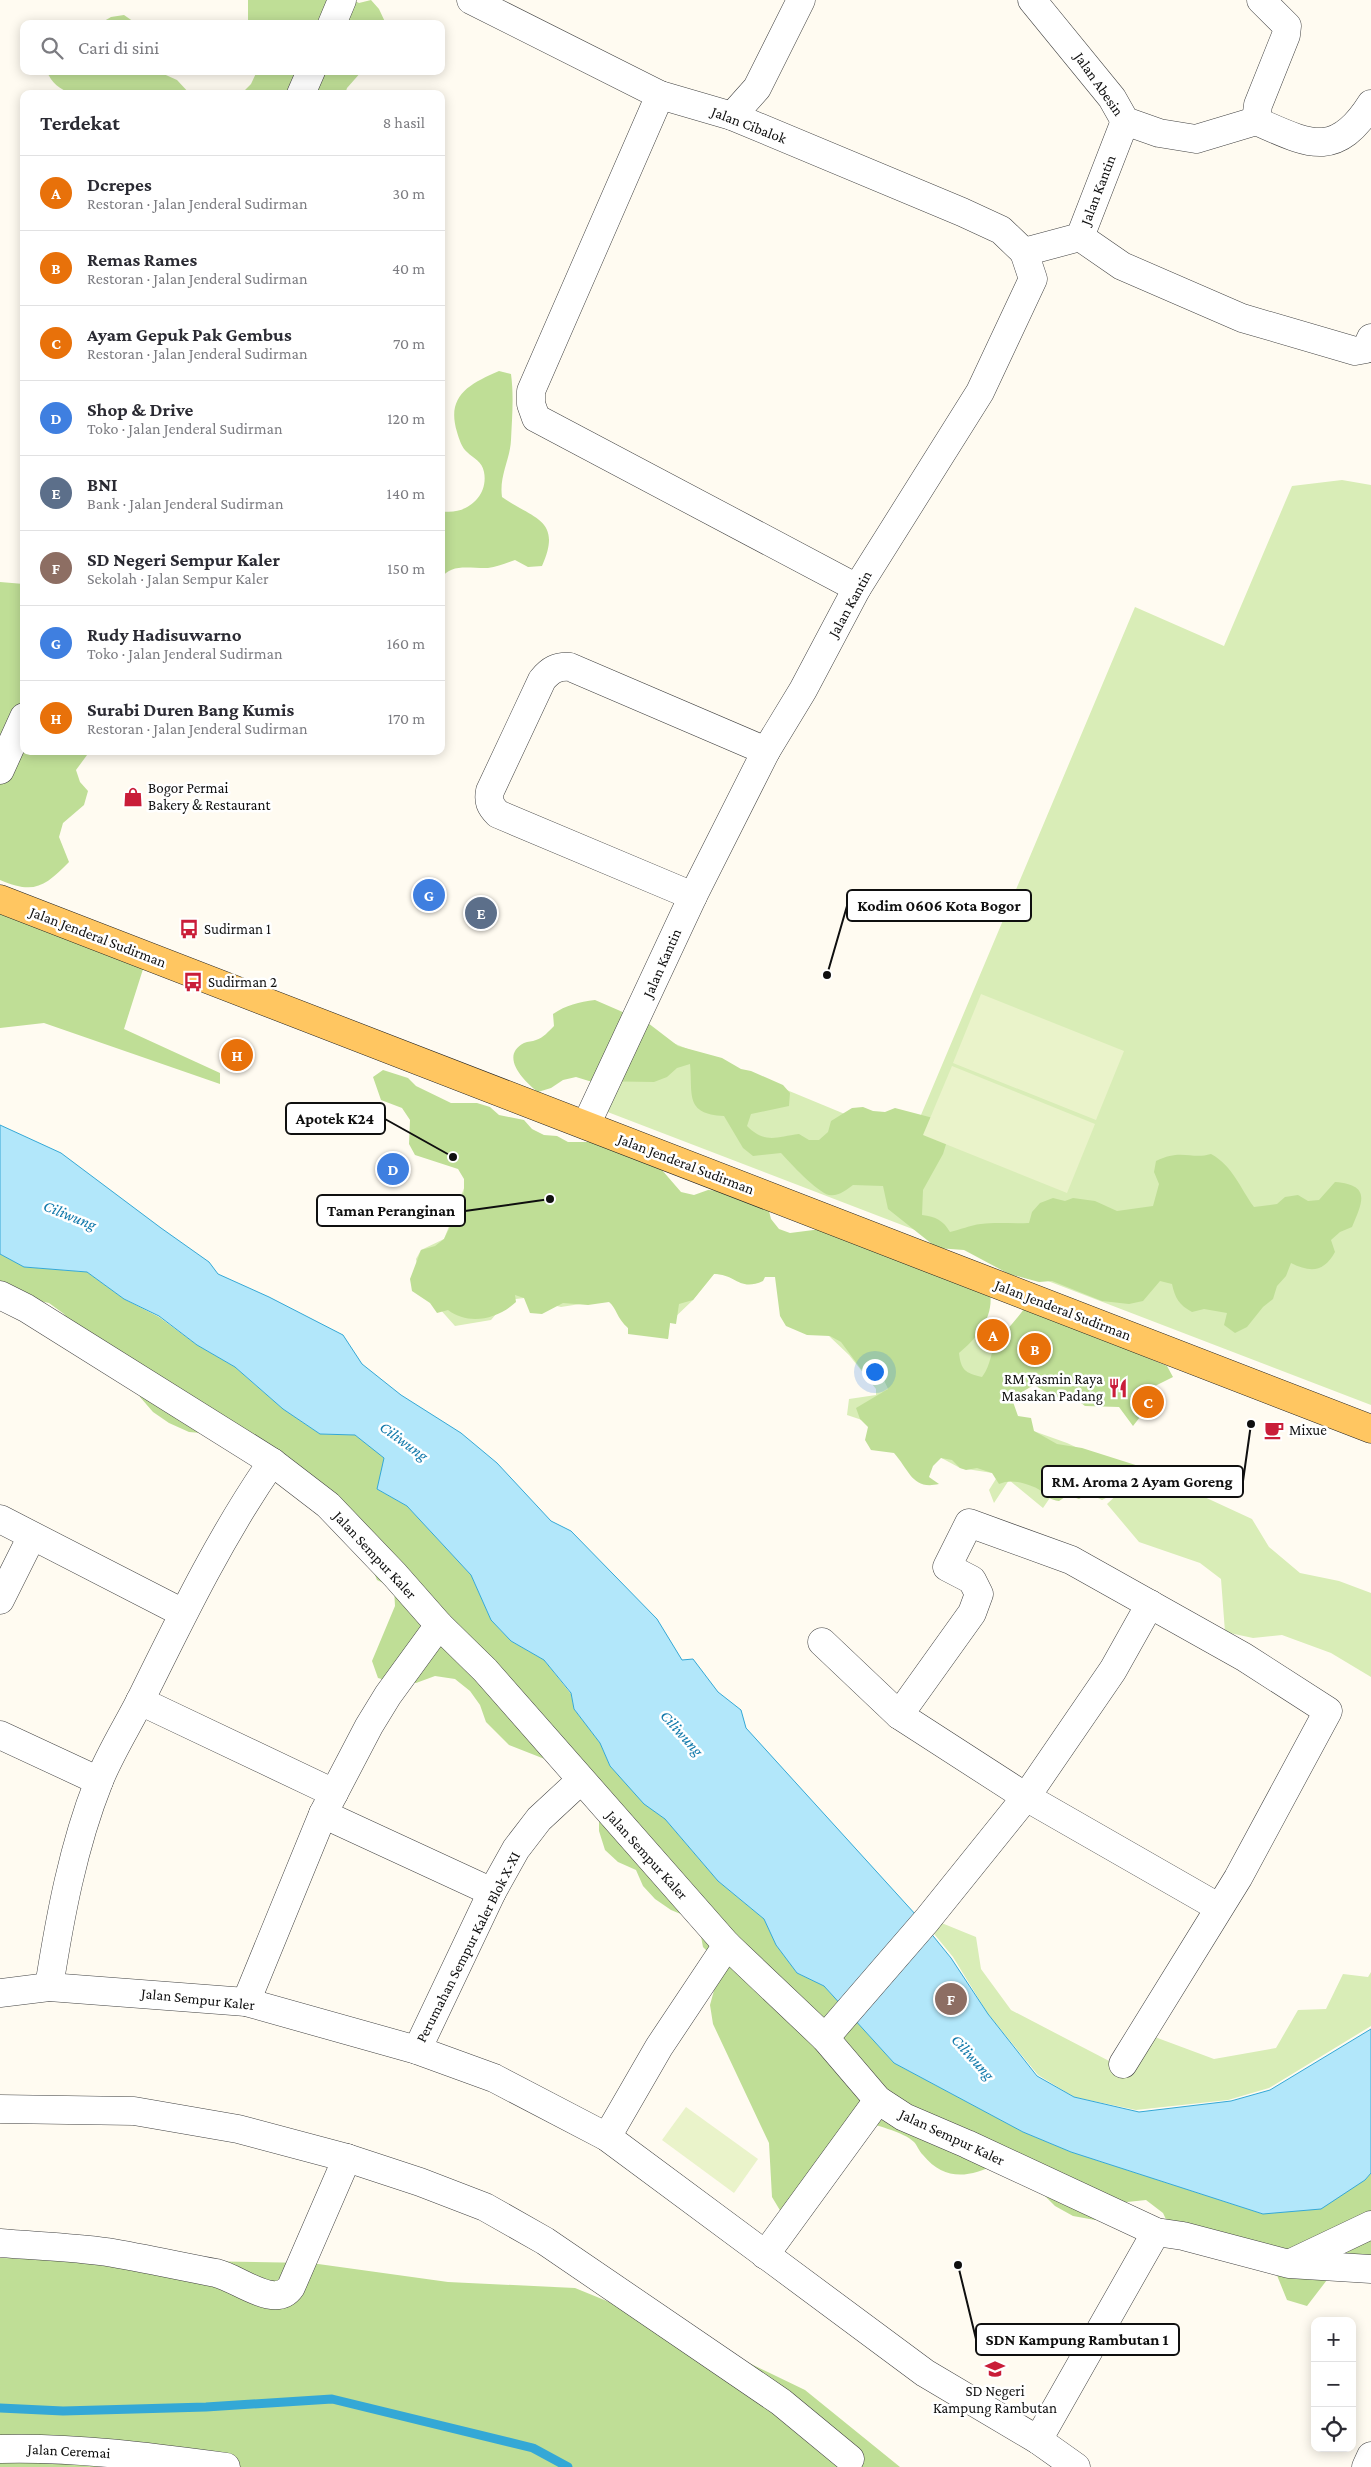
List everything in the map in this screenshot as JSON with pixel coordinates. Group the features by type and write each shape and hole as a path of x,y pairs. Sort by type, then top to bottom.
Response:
{"main road":[{"name":"Jalan Jenderal Sudirman","path":"0,899 1371,1429"}],"street":[{"path":"334,20 342,0"},
{"name":"Jalan Cibalok","path":"471,0 660,95 732,116 962,212 1001,230 1024,252"},
{"path":"732,116 757,88 801,0"},
{"name":"Jalan Abesin","path":"1032,0 1112,98 1125,121 1159,134 1196,139 1256,120"},
{"path":"1261,0 1287,26 1286,35 1258,105 1256,120 1305,142 1316,143 1340,138 1361,121 1371,104"},
{"path":"303,90 309,75"},
{"path":"660,95 531,391 531,404 536,418 857,588"},
{"name":"Jalan Kantin","path":"586,1125 692,896 766,750 803,690 857,588 980,392 1033,279 1024,252 1080,237 1125,121"},
{"path":"1080,237 1122,266 1242,318 1355,351 1366,349 1371,338"},
{"path":"692,896 498,814 491,807 488,800 490,790 542,680 549,671 559,666 570,667 766,750"},
{"path":"0,770 20,726"},
{"name":"Jalan Sempur Kaler","path":"0,1295 26,1308 272,1462 328,1505 438,1625 486,1670 727,1945 833,2028 878,2100 904,2117 967,2144 1156,2232 1183,2236 1289,2264 1371,2269"},
{"path":"48,1986 60,1917 76,1854 99,1781 183,1614 256,1486 272,1462"},
{"path":"0,1519 183,1614"},
{"path":"899,1715 972,1613 979,1594 972,1580 947,1567 969,1523 1071,1560 1244,1657 1328,1711 1238,1878 1218,1907 1123,2064"},
{"path":"0,1600 32,1536"},
{"path":"833,2028 927,1920 1026,1798 1113,1670 1150,1604"},
{"path":"246,2002 329,1803 383,1703 438,1625"},
{"path":"822,1642 899,1715 1026,1798 1218,1907"},
{"path":"140,1701 492,1892"},
{"path":"0,1735 99,1781"},
{"name":"Perumahan Sempur Kaler Blok X-XI","path":"417,2050 492,1892 516,1849 539,1818 581,1780"},
{"path":"607,2137 659,2048 727,1945"},
{"name":"Jalan Sempur Kaler","path":"0,1993 48,1986 246,2002 417,2050 494,2078 607,2137 925,2373 1053,2456"},
{"path":"765,2255 878,2100"},
{"path":"0,2109 134,2111 238,2129 347,2158 420,2182 485,2207 545,2241 780,2402 850,2459"},
{"path":"0,2243 106,2252 220,2274 270,2296 280,2296 286,2294 291,2287 347,2158"},
{"path":"1289,2264 1371,2225"},
{"path":"1053,2456 1156,2232"},
{"name":"Jalan Ceremai","path":"0,2449 49,2448 144,2456 226,2467"},
{"path":"1366,2467 1371,2456"}],"green space":[{"path":"248,0 353,0 359,3 371,0 379,9 384,20 248,20"},
{"path":"124,15 131,20 106,20 111,17"},
{"path":"49,75 166,75 177,80 186,90 64,90"},
{"path":"255,75 358,75 346,90 245,90 251,84"},
{"path":"499,371 511,374 511,440 503,475 502,497 541,522 547,529 549,538 548,550 542,566 528,567 515,560 488,568 456,568 445,574 445,511 458,511 473,503 483,490 485,481 481,465 462,446 454,420 458,400 463,393 478,381"},
{"path":"1342,480 1371,485 1371,1405 592,1106 632,1026 910,1141 1135,607 1224,646 1292,486"},
{"path":"0,582 20,584 20,755 87,755 76,770 80,782 88,791 84,805 63,823 59,837 69,862 53,877 39,886 22,887 0,880"},
{"path":"0,899 144,966 124,1029 220,1073 220,1084 44,1023 0,1028"},
{"path":"981,994 1124,1051 1096,1120 953,1063"},
{"path":"595,1000 648,1023 678,1046 722,1058 741,1069 751,1071 783,1085 790,1093 789,1106 751,1114 747,1126 759,1135 777,1138 799,1134 809,1140 819,1140 828,1132 831,1121 852,1108 863,1107 873,1111 885,1112 895,1108 937,1119 947,1141 943,1154 923,1190 922,1215 939,1220 950,1232 981,1224 1029,1223 1032,1212 1040,1203 1053,1198 1065,1201 1073,1198 1095,1201 1117,1211 1153,1206 1159,1184 1154,1172 1156,1161 1173,1155 1198,1156 1211,1154 1219,1159 1231,1171 1254,1207 1277,1204 1285,1197 1298,1195 1308,1201 1319,1200 1335,1182 1354,1187 1359,1191 1361,1202 1352,1227 1340,1232 1331,1240 1335,1252 1331,1259 1322,1267 1316,1269 1305,1268 1291,1263 1286,1276 1277,1286 1273,1299 1263,1307 1247,1327 1235,1333 1224,1325 1227,1313 1204,1309 1192,1312 1178,1301 1172,1284 1160,1281 1143,1301 1129,1304 1102,1301 1052,1281 1039,1282 1009,1274 964,1250 937,1248 888,1209 883,1186 853,1185 839,1194 829,1195 811,1183 781,1153 753,1156 743,1148 724,1116 711,1114 696,1107 692,1093 690,1064 677,1068 667,1077 654,1082 589,1081 576,1077 563,1080 551,1088 538,1092 526,1082 516,1068 514,1055 517,1048 546,1034 554,1026 553,1014 573,1004"},
{"path":"952,1066 1095,1124 1067,1193 923,1135"},
{"path":"383,1070 408,1078 416,1086 451,1103 477,1103 490,1107 499,1115 524,1120 532,1129 544,1135 557,1136 568,1142 594,1142 655,1162 681,1192 694,1195 708,1190 721,1191 768,1207 771,1219 779,1229 790,1233 837,1227 990,1292 990,1310 983,1326 959,1353 963,1367 972,1374 982,1377 995,1345 1026,1306 1167,1366 1173,1377 1153,1387 1141,1385 1140,1417 1133,1426 1119,1407 1085,1406 1076,1399 1053,1396 1034,1385 1022,1392 1013,1402 1018,1416 1031,1418 1034,1431 1057,1444 1082,1448 1145,1468 1132,1491 1114,1487 1103,1487 1079,1499 1068,1495 1059,1501 1049,1498 1030,1485 1012,1481 999,1484 992,1473 977,1468 966,1470 960,1468 952,1460 941,1458 933,1466 929,1477 939,1484 930,1485 917,1482 894,1453 871,1450 865,1440 868,1427 860,1419 856,1408 888,1389 883,1378 861,1369 841,1342 830,1336 807,1335 786,1326 780,1316 775,1277 765,1277 763,1281 748,1285 714,1274 693,1300 679,1304 676,1324 670,1323 668,1339 628,1334 628,1328 621,1321 609,1302 588,1305 563,1303 542,1314 530,1313 524,1298 515,1295 516,1302 501,1313 492,1316 474,1319 456,1315 448,1310 437,1313 430,1303 412,1291 410,1279 421,1250 435,1246 444,1239 461,1204 464,1179 458,1169 415,1155 409,1144 410,1120 402,1108 381,1100 373,1077"},
{"path":"481,1117 1022,1340 993,1407 1014,1424 1067,1443 1115,1465 1134,1480 1146,1470 1252,1519 1269,1547 1300,1573 1339,1581 1371,1593 1371,1677 1331,1653 1282,1635 1253,1638 1225,1632 1221,1579 1200,1563 1139,1542 1107,1504 1123,1489 1102,1500 1062,1480 1043,1508 1009,1480 994,1503 989,1490 999,1474 960,1468 886,1428 847,1415 849,1399 876,1395 876,1389 849,1355 789,1298 776,1277 714,1274 693,1300 670,1322 668,1339 628,1328 618,1298 561,1307 524,1298 508,1300 491,1320 455,1326 422,1289 416,1259 421,1250 444,1239 468,1178"},
{"path":"0,1254 25,1267 87,1272 124,1299 159,1317 197,1345 235,1367 283,1409 320,1434 355,1435 385,1458 377,1489 407,1506 471,1575 491,1620 511,1641 544,1660 571,1694 574,1709 600,1743 610,1766 644,1803 665,1819 718,1881 764,1919 776,1945 797,1973 824,1986 894,2063 1023,2132 1071,2152 1263,2214 1365,2180 1371,2173 1371,2281 1330,2276 1307,2306 1287,2300 1274,2268 1199,2254 1183,2245 1171,2230 1163,2213 1146,2200 1127,2202 1114,2215 1095,2220 1073,2216 1055,2206 1042,2193 996,2164 967,2174 948,2173 931,2163 909,2138 888,2129 859,2121 781,2212 772,2197 769,2143 713,2024 710,2005 721,1965 703,1947 700,1931 688,1917 671,1910 655,1899 643,1886 636,1870 618,1862 605,1850 599,1831 599,1811 565,1767 509,1745 486,1722 480,1705 470,1691 455,1679 435,1676 416,1683 396,1683 378,1678 372,1661 395,1606 394,1588 377,1580 370,1563 318,1508 248,1463 225,1435 189,1432 169,1423 153,1412 140,1397 132,1380 75,1330 64,1314 49,1303 30,1299 0,1309"},
{"path":"917,1913 976,1937 981,1969 1011,2010 1113,2063 1136,2030 1214,2059 1276,2048 1298,2010 1326,2009 1343,1974 1368,1977 1371,1972 1371,2026 1269,2088 1228,2100 1136,2110 1074,2097 1038,2075 988,2014 953,1957"},
{"path":"686,2107 758,2159 734,2193 662,2140"},
{"path":"0,2258 311,2263 448,2282 575,2288 695,2337 805,2390 900,2467 0,2467"}],"water":[{"name":"Ciliwung","path":"0,1125 61,1153 209,1262 218,1274 269,1297 343,1335 362,1364 401,1395 461,1433 497,1463 551,1521 571,1531 657,1619 682,1660 693,1659 718,1692 741,1710 746,1728 916,1915 951,1958 988,2014 1037,2076 1074,2097 1139,2112 1231,2101 1270,2090 1371,2029 1371,2173 1365,2180 1321,2209 1263,2214 1071,2152 1023,2132 894,2063 824,1986 797,1973 776,1945 764,1919 718,1881 665,1819 644,1804 610,1766 600,1743 574,1709 571,1693 544,1660 511,1641 491,1620 471,1575 407,1506 377,1489 384,1458 355,1435 320,1434 283,1409 235,1367 197,1345 159,1316 124,1299 87,1272 24,1267 0,1254"}],"waterway":[{"path":"0,2408 63,2411 206,2407 332,2399 533,2448 568,2467"}],"place":[{"name":"Bogor Permai Bakery & Restaurant","path":"133,797"},
{"name":"Rudy Hadisuwarno","path":"429,895"},
{"name":"BNI","path":"481,913"},
{"name":"Sudirman 1","path":"189,929"},
{"name":"Kodim 0606 Kota Bogor","path":"827,975"},
{"name":"Sudirman 2","path":"193,982"},
{"name":"Surabi Duren Bang Kumis","path":"237,1055"},
{"name":"Apotek K24","path":"453,1157"},
{"name":"Shop & Drive","path":"393,1169"},
{"name":"Taman Peranginan","path":"550,1199"},
{"name":"Dcrepes","path":"993,1335"},
{"name":"Remas Rames","path":"1035,1349"},
{"name":"RM Yasmin Raya Masakan Padang","path":"1118,1388"},
{"name":"Ayam Gepuk Pak Gembus","path":"1148,1402"},
{"name":"RM. Aroma 2 Ayam Goreng","path":"1251,1424"},
{"name":"Mixue","path":"1274,1430"},
{"name":"SD Negeri Sempur Kaler","path":"951,1999"},
{"name":"SDN Kampung Rambutan 1","path":"958,2265"},
{"name":"SD Negeri Kampung Rambutan","path":"995,2369"}]}
